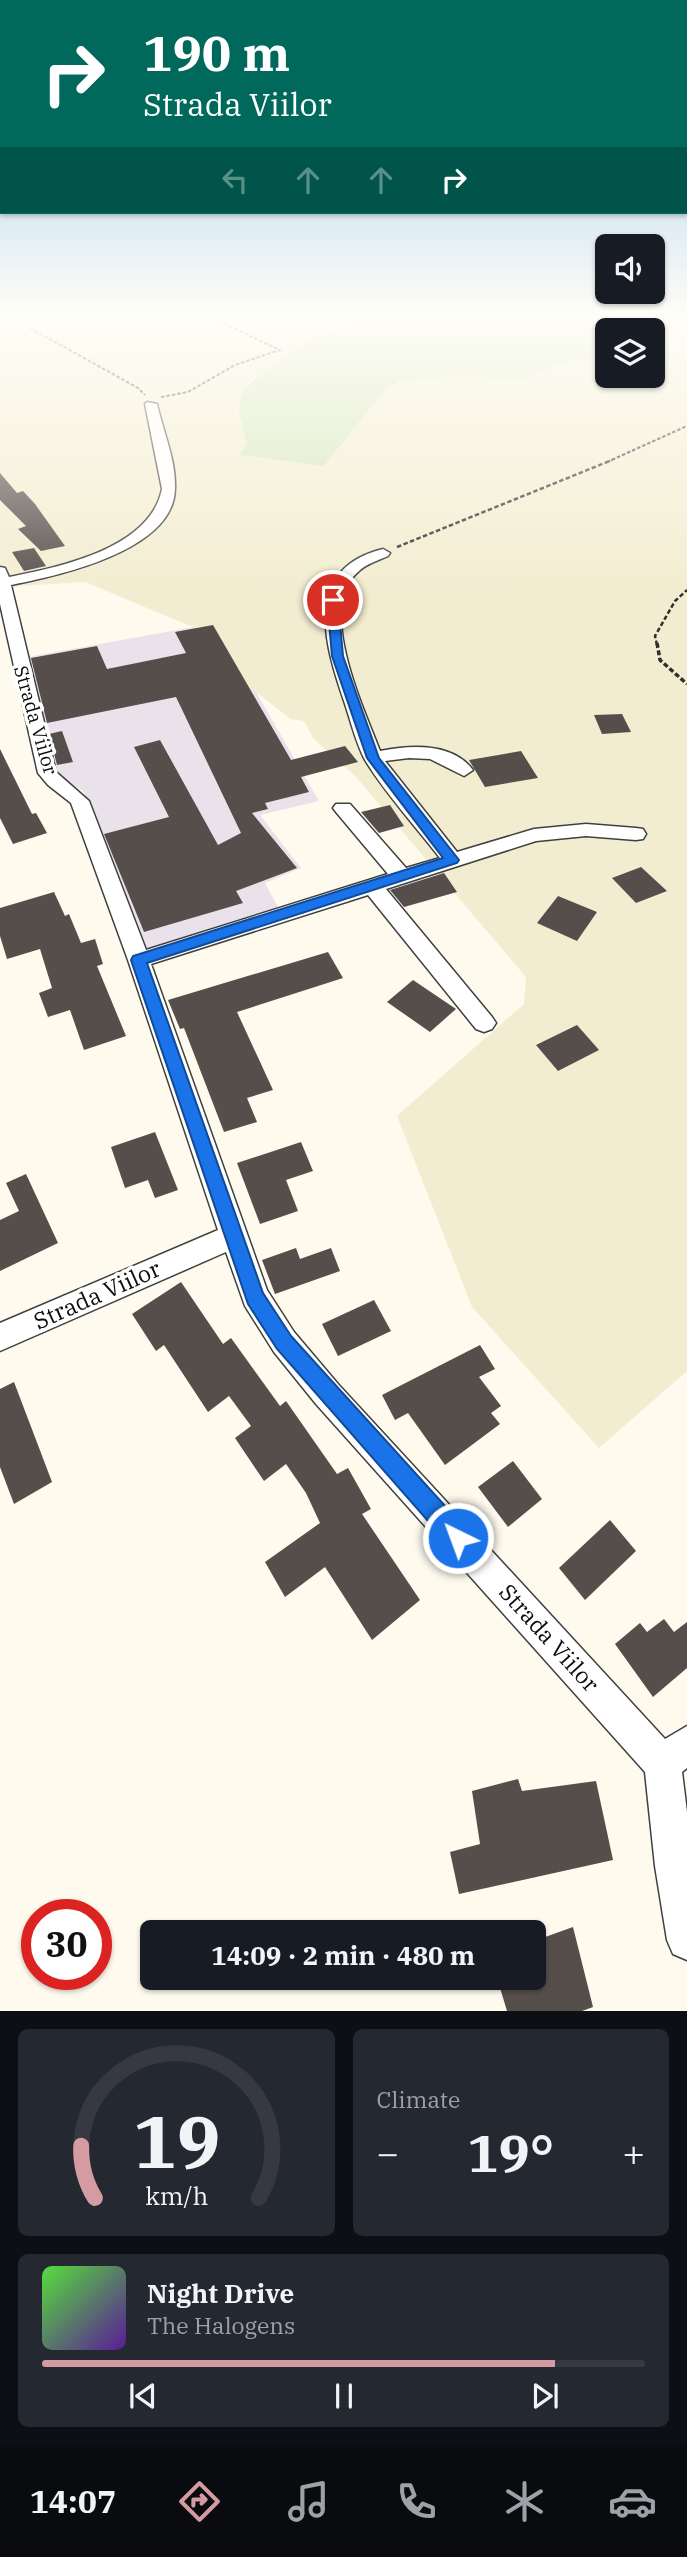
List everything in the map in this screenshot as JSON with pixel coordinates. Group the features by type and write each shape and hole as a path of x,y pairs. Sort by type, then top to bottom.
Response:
{"street":[{"name":"Strada Viilor","path":"152,410 169,489 165,509 156,521 100,557 73,568 1,579 47,773 53,783 75,795 80,801 139,960 255,1297 284,1342 675,1754 674,1866 687,1940"},
{"path":"383,553 354,567 340,584 333,600 337,656 373,758 452,860"},
{"path":"373,758 413,751 425,752 453,760 464,770"},
{"path":"343,808 400,875"},
{"path":"139,960 400,875 534,835 563,831 636,834"},
{"path":"371,885 484,1023"},
{"name":"Strada Viilor","path":"0,1337 233,1236"}],"path":[{"path":"383,553 636,450 687,426"},
{"path":"687,590 675,601 655,636 660,660 687,684"}],"shaded area":[{"path":"0,410 243,410 240,423 247,443 241,455 324,466 369,410 687,410 687,1371 599,1448 472,1307 397,1116 524,1004 526,977 356,777 313,738 304,721 291,719 211,658 200,630 85,582 18,586 0,592"},
{"path":"216,623 319,801 260,815 301,868 265,883 279,909 146,950 84,792 54,772 22,658"}],"green space":[{"path":"239,410 369,410 324,466 240,455 247,443"}],"building":[{"path":"0,473 17,493 23,491 35,504 65,546 41,551 18,529 26,526 0,500"},
{"path":"34,548 46,566 24,571 12,552"},
{"path":"213,625 291,760 345,746 358,762 301,777 309,792 265,803 268,809 252,813 297,868 236,891 243,903 144,932 104,834 169,817 134,747 160,740 218,845 241,833 176,697 47,723 31,658 97,646 107,669 186,653 175,632"},
{"path":"622,714 631,732 602,734 594,715"},
{"path":"62,731 73,762 57,765 49,734"},
{"path":"0,749 32,814 36,813 47,833 13,844 0,818"},
{"path":"521,751 538,778 485,787 469,760"},
{"path":"390,805 404,826 379,833 361,812"},
{"path":"641,867 667,891 636,903 612,878"},
{"path":"444,873 457,892 404,907 390,890"},
{"path":"54,892 65,916 69,914 81,943 95,939 103,964 97,966 126,1036 84,1050 70,1010 48,1017 39,993 52,988 40,949 7,959 0,936 0,908"},
{"path":"558,896 597,912 577,941 537,923"},
{"path":"328,952 343,978 237,1012 273,1090 247,1098 257,1122 224,1132 184,1028 180,1029 168,1000"},
{"path":"413,980 456,1009 430,1032 387,1002"},
{"path":"577,1025 599,1050 558,1071 536,1045"},
{"path":"155,1132 178,1190 155,1198 148,1180 125,1188 111,1147"},
{"path":"301,1142 313,1171 286,1180 298,1211 260,1224 237,1163"},
{"path":"26,1174 58,1243 0,1271 0,1220 19,1211 6,1183"},
{"path":"296,1248 300,1259 331,1248 340,1271 275,1294 262,1260"},
{"path":"181,1282 223,1344 231,1338 280,1406 286,1401 337,1474 348,1468 371,1509 362,1514 420,1600 372,1640 325,1567 285,1597 265,1562 320,1523 306,1493 286,1464 264,1481 235,1438 251,1426 229,1396 208,1412 164,1345 156,1351 132,1314"},
{"path":"374,1300 391,1331 338,1356 322,1324"},
{"path":"480,1345 495,1369 479,1377 501,1406 491,1413 500,1424 445,1465 408,1413 395,1420 382,1395"},
{"path":"14,1382 52,1482 14,1504 0,1467 0,1389"},
{"path":"513,1461 542,1499 508,1527 478,1487"},
{"path":"610,1520 636,1551 585,1600 559,1568"},
{"path":"664,1619 674,1632 687,1622 687,1668 653,1697 615,1644 640,1623 647,1632"},
{"path":"518,1779 522,1791 596,1781 613,1860 459,1894 450,1852 480,1844 472,1791"},
{"path":"573,1927 593,2007 582,2011 507,2011 501,1990 546,1990 546,1937"}],"route":[{"path":"333,600 337,656 373,758 452,860 139,960 255,1297 284,1342 327,1394 458,1538"}]}
